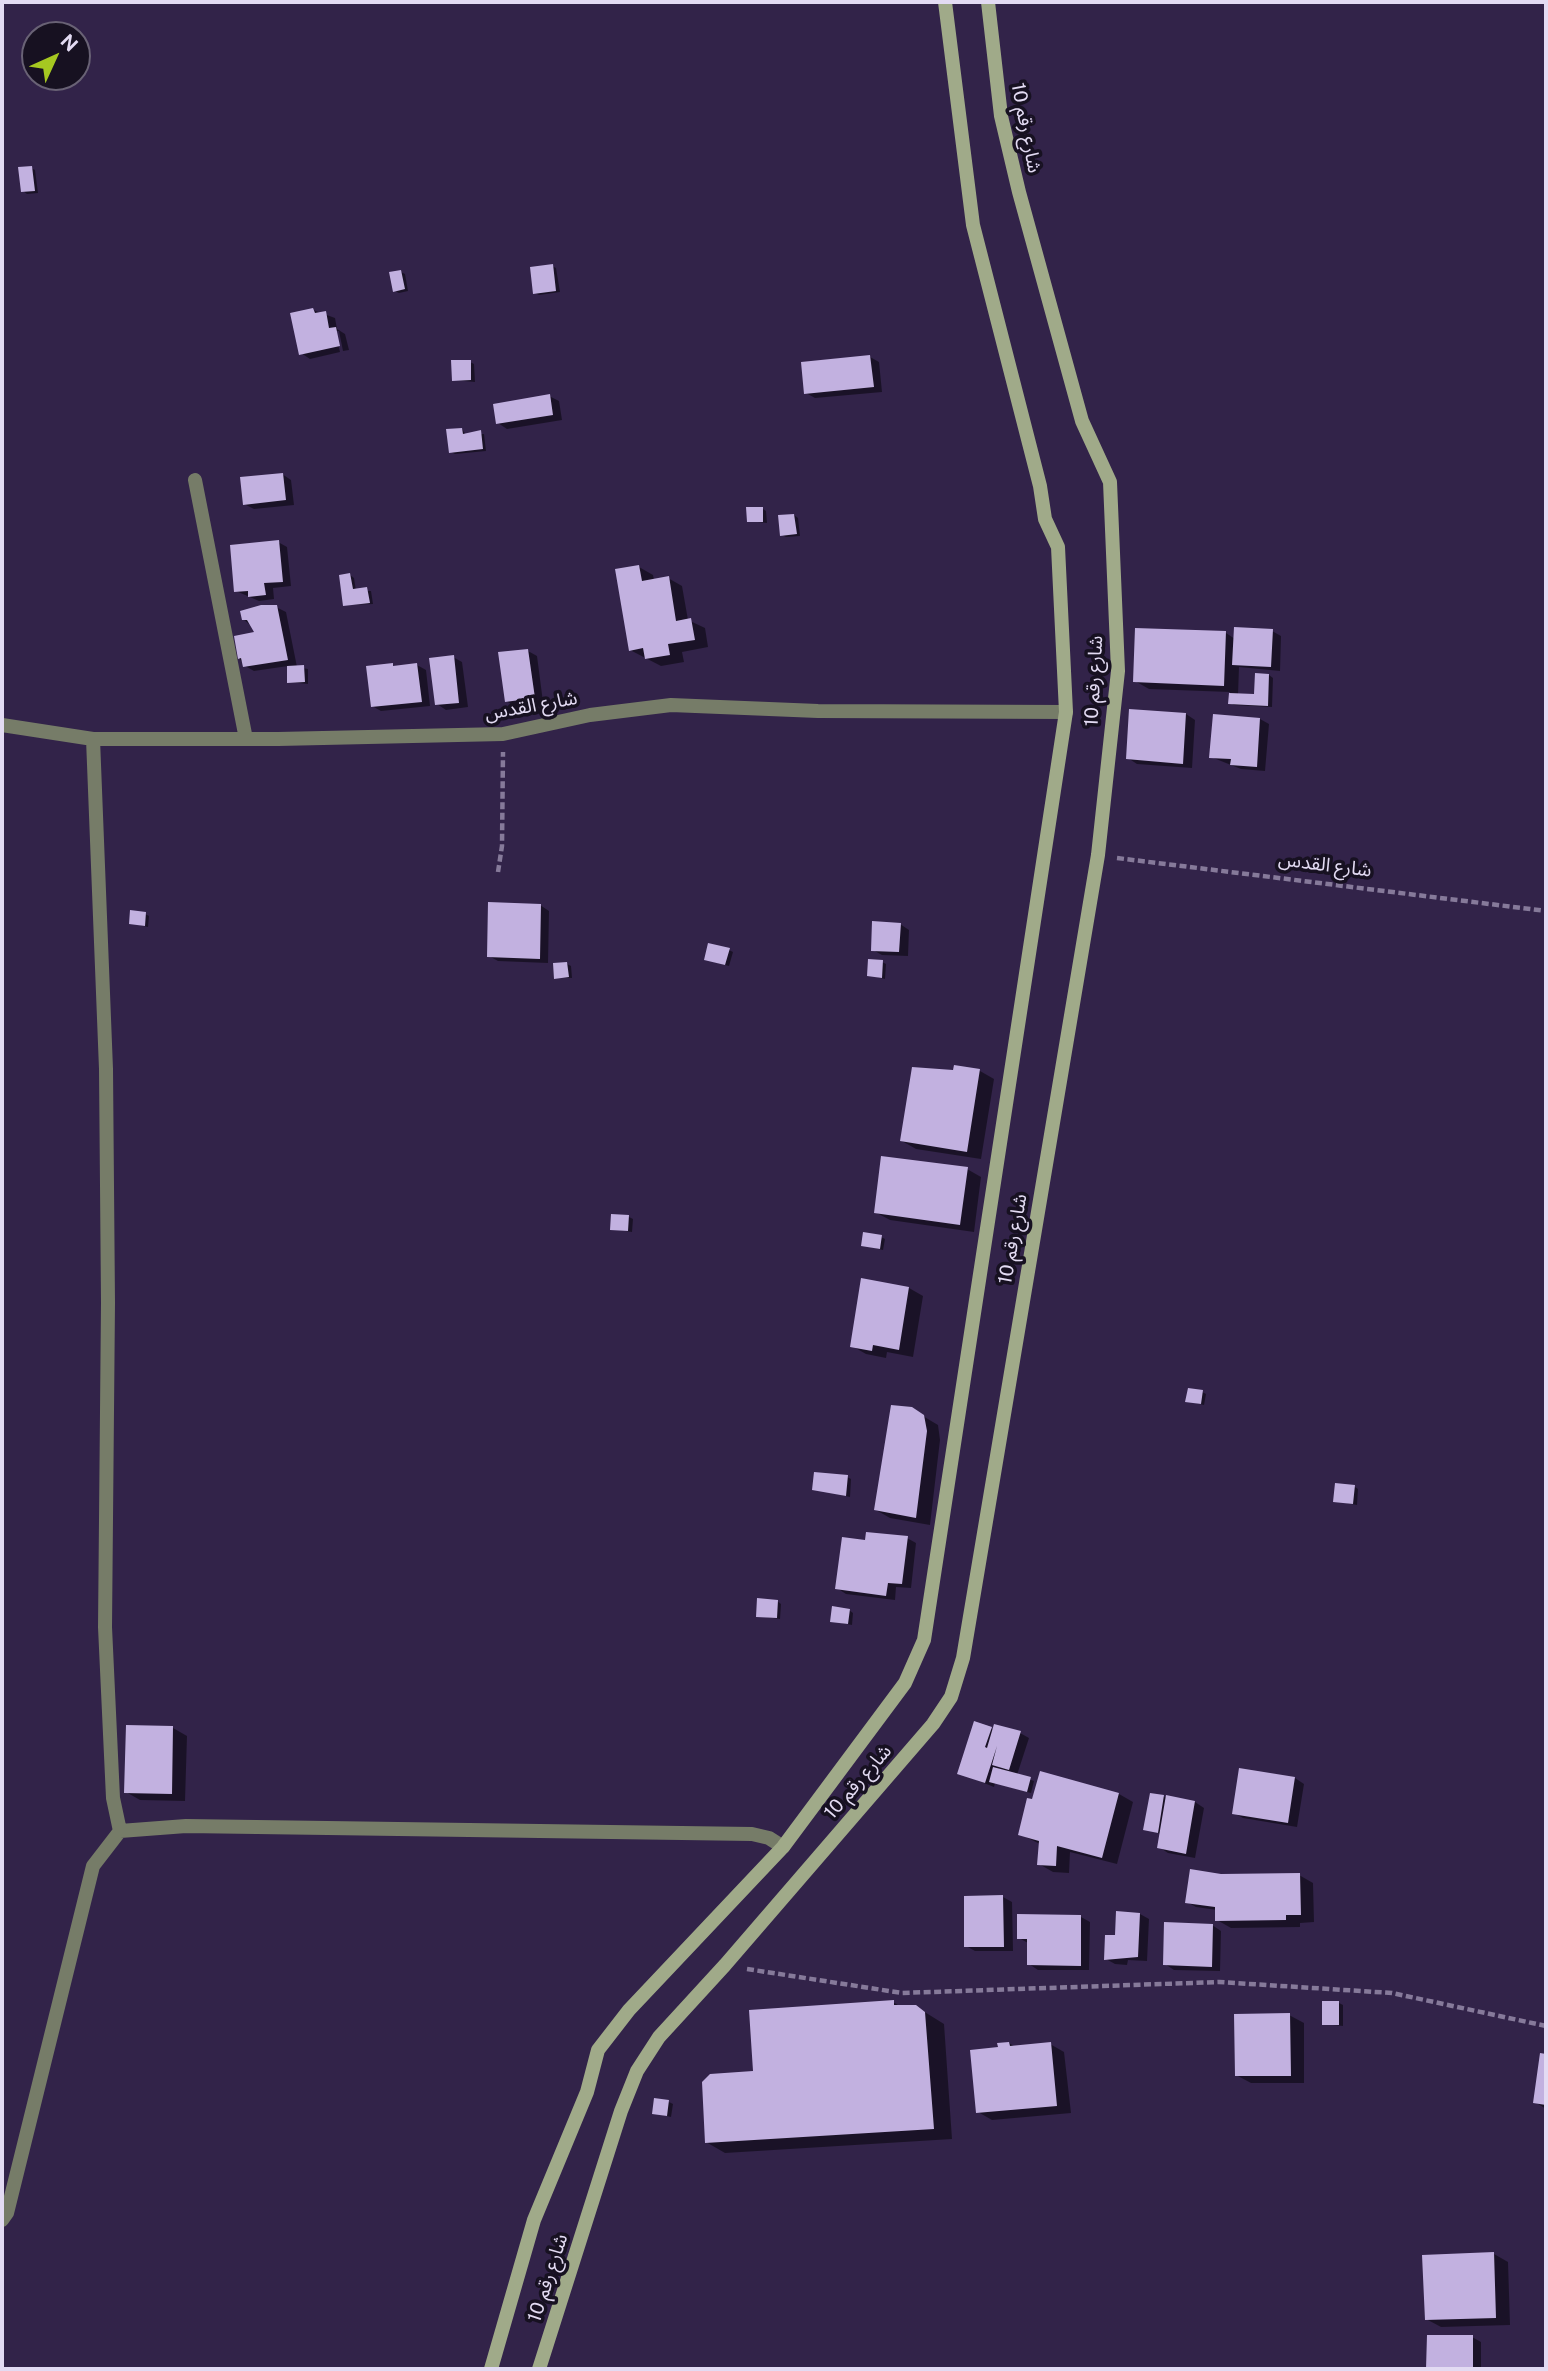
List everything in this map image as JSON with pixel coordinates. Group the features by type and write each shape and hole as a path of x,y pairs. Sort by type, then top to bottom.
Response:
{"main road":[{"name":"شارع رقم 10","path":"491,2369 534,2220 587,2092 598,2050 629,2010 783,1847 905,1683 924,1640 1066,712 1058,547 1045,519 1040,486 973,225 945,2"},
{"name":"شارع رقم 10","path":"539,2369 621,2111 637,2071 659,2037 725,1965 933,1724 951,1697 963,1658 1098,855 1118,671 1110,482 1082,421 1019,192 1000,116 988,2"}],"street":[{"path":"195,480 246,739"},
{"name":"شارع القدس","path":"2,724 93,739 246,739 503,734 590,715 671,705 818,711 1066,712"},
{"path":"93,739 106,1069 108,1317 105,1627 113,1798 120,1831"},
{"path":"2,2220 6,2213 93,1866 120,1831 186,1826 752,1834 769,1838 783,1847"}],"path":[{"path":"498,872 502,846 503,734"},
{"name":"شارع القدس","path":"1098,855 1546,911"},
{"path":"725,1965 902,1993 1219,1982 1392,1993 1546,2026"}],"building":[{"path":"32,166 35,191 21,192 18,167"},
{"path":"553,264 556,291 533,294 530,267"},
{"path":"401,270 405,289 393,292 389,272"},
{"path":"313,308 315,313 326,311 329,328 336,327 340,346 299,355 290,313"},
{"path":"870,355 874,387 804,394 801,362"},
{"path":"451,360 471,360 471,380 452,381"},
{"path":"550,394 553,415 496,424 493,404"},
{"path":"462,428 463,434 481,430 483,449 449,453 446,429"},
{"path":"283,473 286,500 243,505 240,477"},
{"path":"746,507 763,507 763,522 747,522"},
{"path":"794,514 797,534 780,536 778,515"},
{"path":"279,540 283,582 264,583 266,595 248,597 248,591 234,592 230,545"},
{"path":"639,565 642,581 669,576 676,621 691,618 695,640 668,644 670,655 645,659 643,648 629,651 615,569"},
{"path":"350,573 353,589 367,587 370,603 343,606 339,575"},
{"path":"261,605 277,605 288,660 243,667 241,658 238,659 234,636 254,632 247,620 242,620 240,611"},
{"path":"1234,627 1273,629 1271,667 1232,665"},
{"path":"1135,628 1226,631 1224,686 1133,682"},
{"path":"528,649 535,698 505,702 498,652"},
{"path":"454,655 459,703 435,705 429,658"},
{"path":"393,663 393,666 417,663 422,702 371,707 366,666"},
{"path":"304,665 305,682 287,683 287,666"},
{"path":"1255,673 1269,674 1268,706 1228,704 1229,693 1254,694"},
{"path":"1129,709 1186,713 1183,764 1126,759"},
{"path":"1213,714 1260,718 1257,767 1230,765 1231,759 1209,758"},
{"path":"488,902 541,904 540,959 487,957"},
{"path":"130,910 146,912 145,926 129,924"},
{"path":"872,921 901,923 899,952 871,951"},
{"path":"708,943 730,948 725,965 704,960"},
{"path":"868,959 883,960 882,978 867,976"},
{"path":"567,962 569,977 554,979 553,963"},
{"path":"954,1065 980,1069 967,1152 900,1141 912,1067 953,1070"},
{"path":"881,1156 968,1167 960,1225 874,1213"},
{"path":"611,1214 629,1215 628,1231 610,1230"},
{"path":"863,1232 882,1235 880,1249 861,1246"},
{"path":"861,1278 909,1287 899,1350 873,1345 872,1351 850,1347"},
{"path":"1188,1388 1203,1390 1201,1404 1185,1402"},
{"path":"891,1405 912,1407 924,1415 927,1431 916,1518 874,1510"},
{"path":"814,1472 848,1475 846,1496 812,1490"},
{"path":"1335,1483 1355,1485 1353,1504 1333,1502"},
{"path":"866,1532 908,1536 902,1584 888,1583 886,1596 835,1589 842,1537 865,1540"},
{"path":"757,1598 778,1600 777,1618 756,1617"},
{"path":"832,1606 850,1609 848,1624 830,1622"},
{"path":"974,1721 992,1727 985,1747 987,1748 994,1724 1021,1731 1009,1770 992,1765 997,1746 985,1783 957,1774"},
{"path":"126,1725 173,1726 172,1794 124,1793"},
{"path":"993,1767 1031,1777 1027,1792 989,1782"},
{"path":"1239,1768 1295,1777 1288,1823 1232,1814"},
{"path":"1040,1771 1119,1793 1102,1858 1057,1846 1056,1866 1037,1865 1039,1841 1018,1835 1027,1798 1032,1799"},
{"path":"1150,1793 1164,1795 1158,1833 1143,1830"},
{"path":"1166,1795 1195,1801 1186,1854 1157,1848"},
{"path":"1190,1869 1221,1874 1300,1873 1301,1915 1286,1915 1286,1920 1215,1921 1215,1907 1185,1903"},
{"path":"1003,1895 1004,1947 964,1947 964,1896"},
{"path":"1116,1911 1140,1913 1138,1957 1104,1960 1105,1935 1115,1935"},
{"path":"1017,1914 1081,1915 1081,1966 1027,1965 1027,1939 1017,1939"},
{"path":"1164,1922 1213,1924 1212,1967 1163,1965"},
{"path":"894,2000 894,2005 916,2005 925,2012 934,2129 705,2143 702,2082 710,2074 753,2071 749,2010"},
{"path":"1322,2001 1339,2001 1339,2025 1322,2025"},
{"path":"1290,2013 1291,2076 1235,2076 1234,2014"},
{"path":"1009,2042 1010,2046 1051,2042 1057,2106 976,2113 970,2050 998,2047 997,2043"},
{"path":"1540,2053 1546,2054 1546,2105 1533,2103"},
{"path":"654,2098 669,2100 667,2116 652,2114"},
{"path":"1494,2252 1496,2318 1425,2320 1422,2255"},
{"path":"1427,2335 1473,2335 1473,2369 1426,2369"}]}
